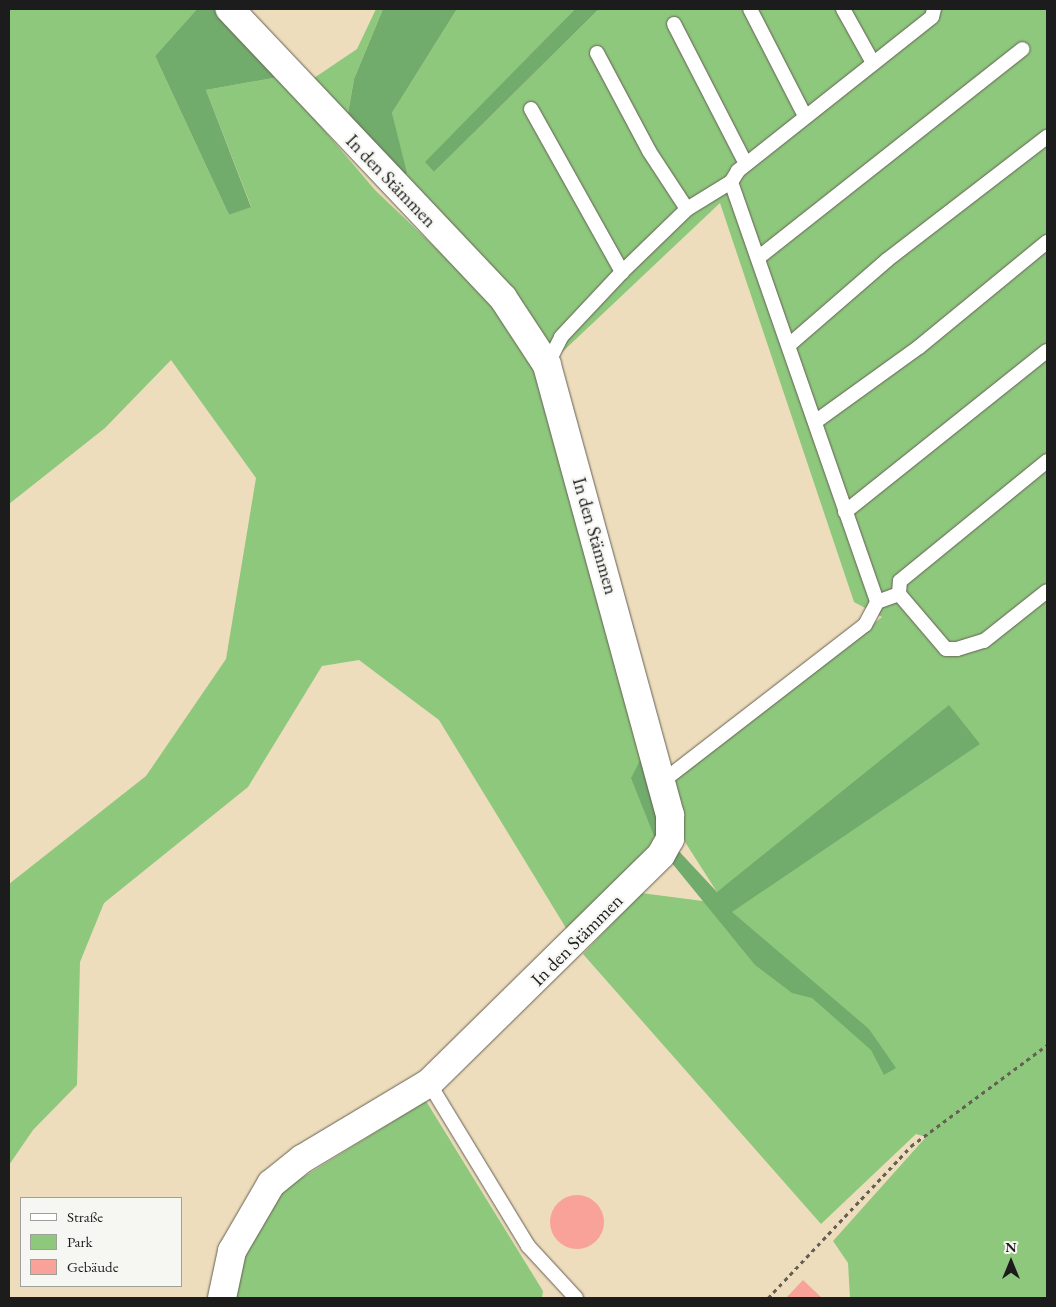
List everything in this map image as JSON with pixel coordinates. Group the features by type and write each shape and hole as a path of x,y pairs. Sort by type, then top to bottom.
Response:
{"street":[{"name":"In den Stämmen","path":"222,1298 232,1251 271,1184 302,1159 429,1083 661,855 670,838 663,781 547,365 503,298 230,9"}],"lane":[{"path":"750,9 805,116"},
{"path":"844,9 873,63"},
{"path":"547,365 561,337 622,272 688,209 731,182 746,164 936,11"},
{"path":"674,24 746,164"},
{"path":"758,258 1023,49"},
{"path":"597,53 648,151 688,209"},
{"path":"531,109 622,272"},
{"path":"789,345 886,260 1047,137"},
{"path":"731,182 877,602"},
{"path":"815,422 918,347 1047,242"},
{"path":"845,512 1047,351"},
{"path":"1047,461 900,581 899,594 946,648 957,649 984,640 1047,590"},
{"path":"663,781 865,624 877,602 899,594"},
{"path":"429,1083 528,1246 576,1298"}],"path":[{"path":"768,1298 911,1146 1047,1045"}],"green space":[{"path":"9,9 197,9 155,56 229,215 251,206 206,90 279,77 375,190 527,335 645,751 658,846 569,933 439,720 359,660 322,666 248,787 104,903 80,962 77,1085 33,1130 9,1165 9,884 146,776 226,659 256,478 171,360 105,428 9,504"},
{"path":"197,9 219,9 279,77 206,90 251,207 229,215 155,56"},
{"path":"376,9 383,9 354,79 346,125 314,78 357,49"},
{"path":"383,9 457,9 392,113 407,173 388,193 346,125 354,79"},
{"path":"457,9 575,9 426,162 434,172 599,9 1047,9 1047,1298 850,1298 848,1263 833,1241 926,1137 916,1134 821,1224 583,954 641,893 741,906 750,868 717,892 685,842 674,781 882,617 854,602 720,203 558,356 398,182 392,113"},
{"path":"575,9 599,9 434,172 425,162"},
{"path":"949,705 980,744 732,912 869,1029 896,1068 884,1075 871,1050 812,998 792,993 755,965 658,846 631,778 645,751 675,847 717,892"},
{"path":"426,1101 543,1291 542,1298 234,1298 250,1239 279,1192"}],"building":[{"path":"572,1195 582,1195 592,1199 600,1207 604,1222 600,1237 592,1245 582,1249 572,1249 562,1245 554,1237 550,1227 550,1217 554,1207 562,1199"},
{"path":"803,1280 822,1298 786,1298"}]}
